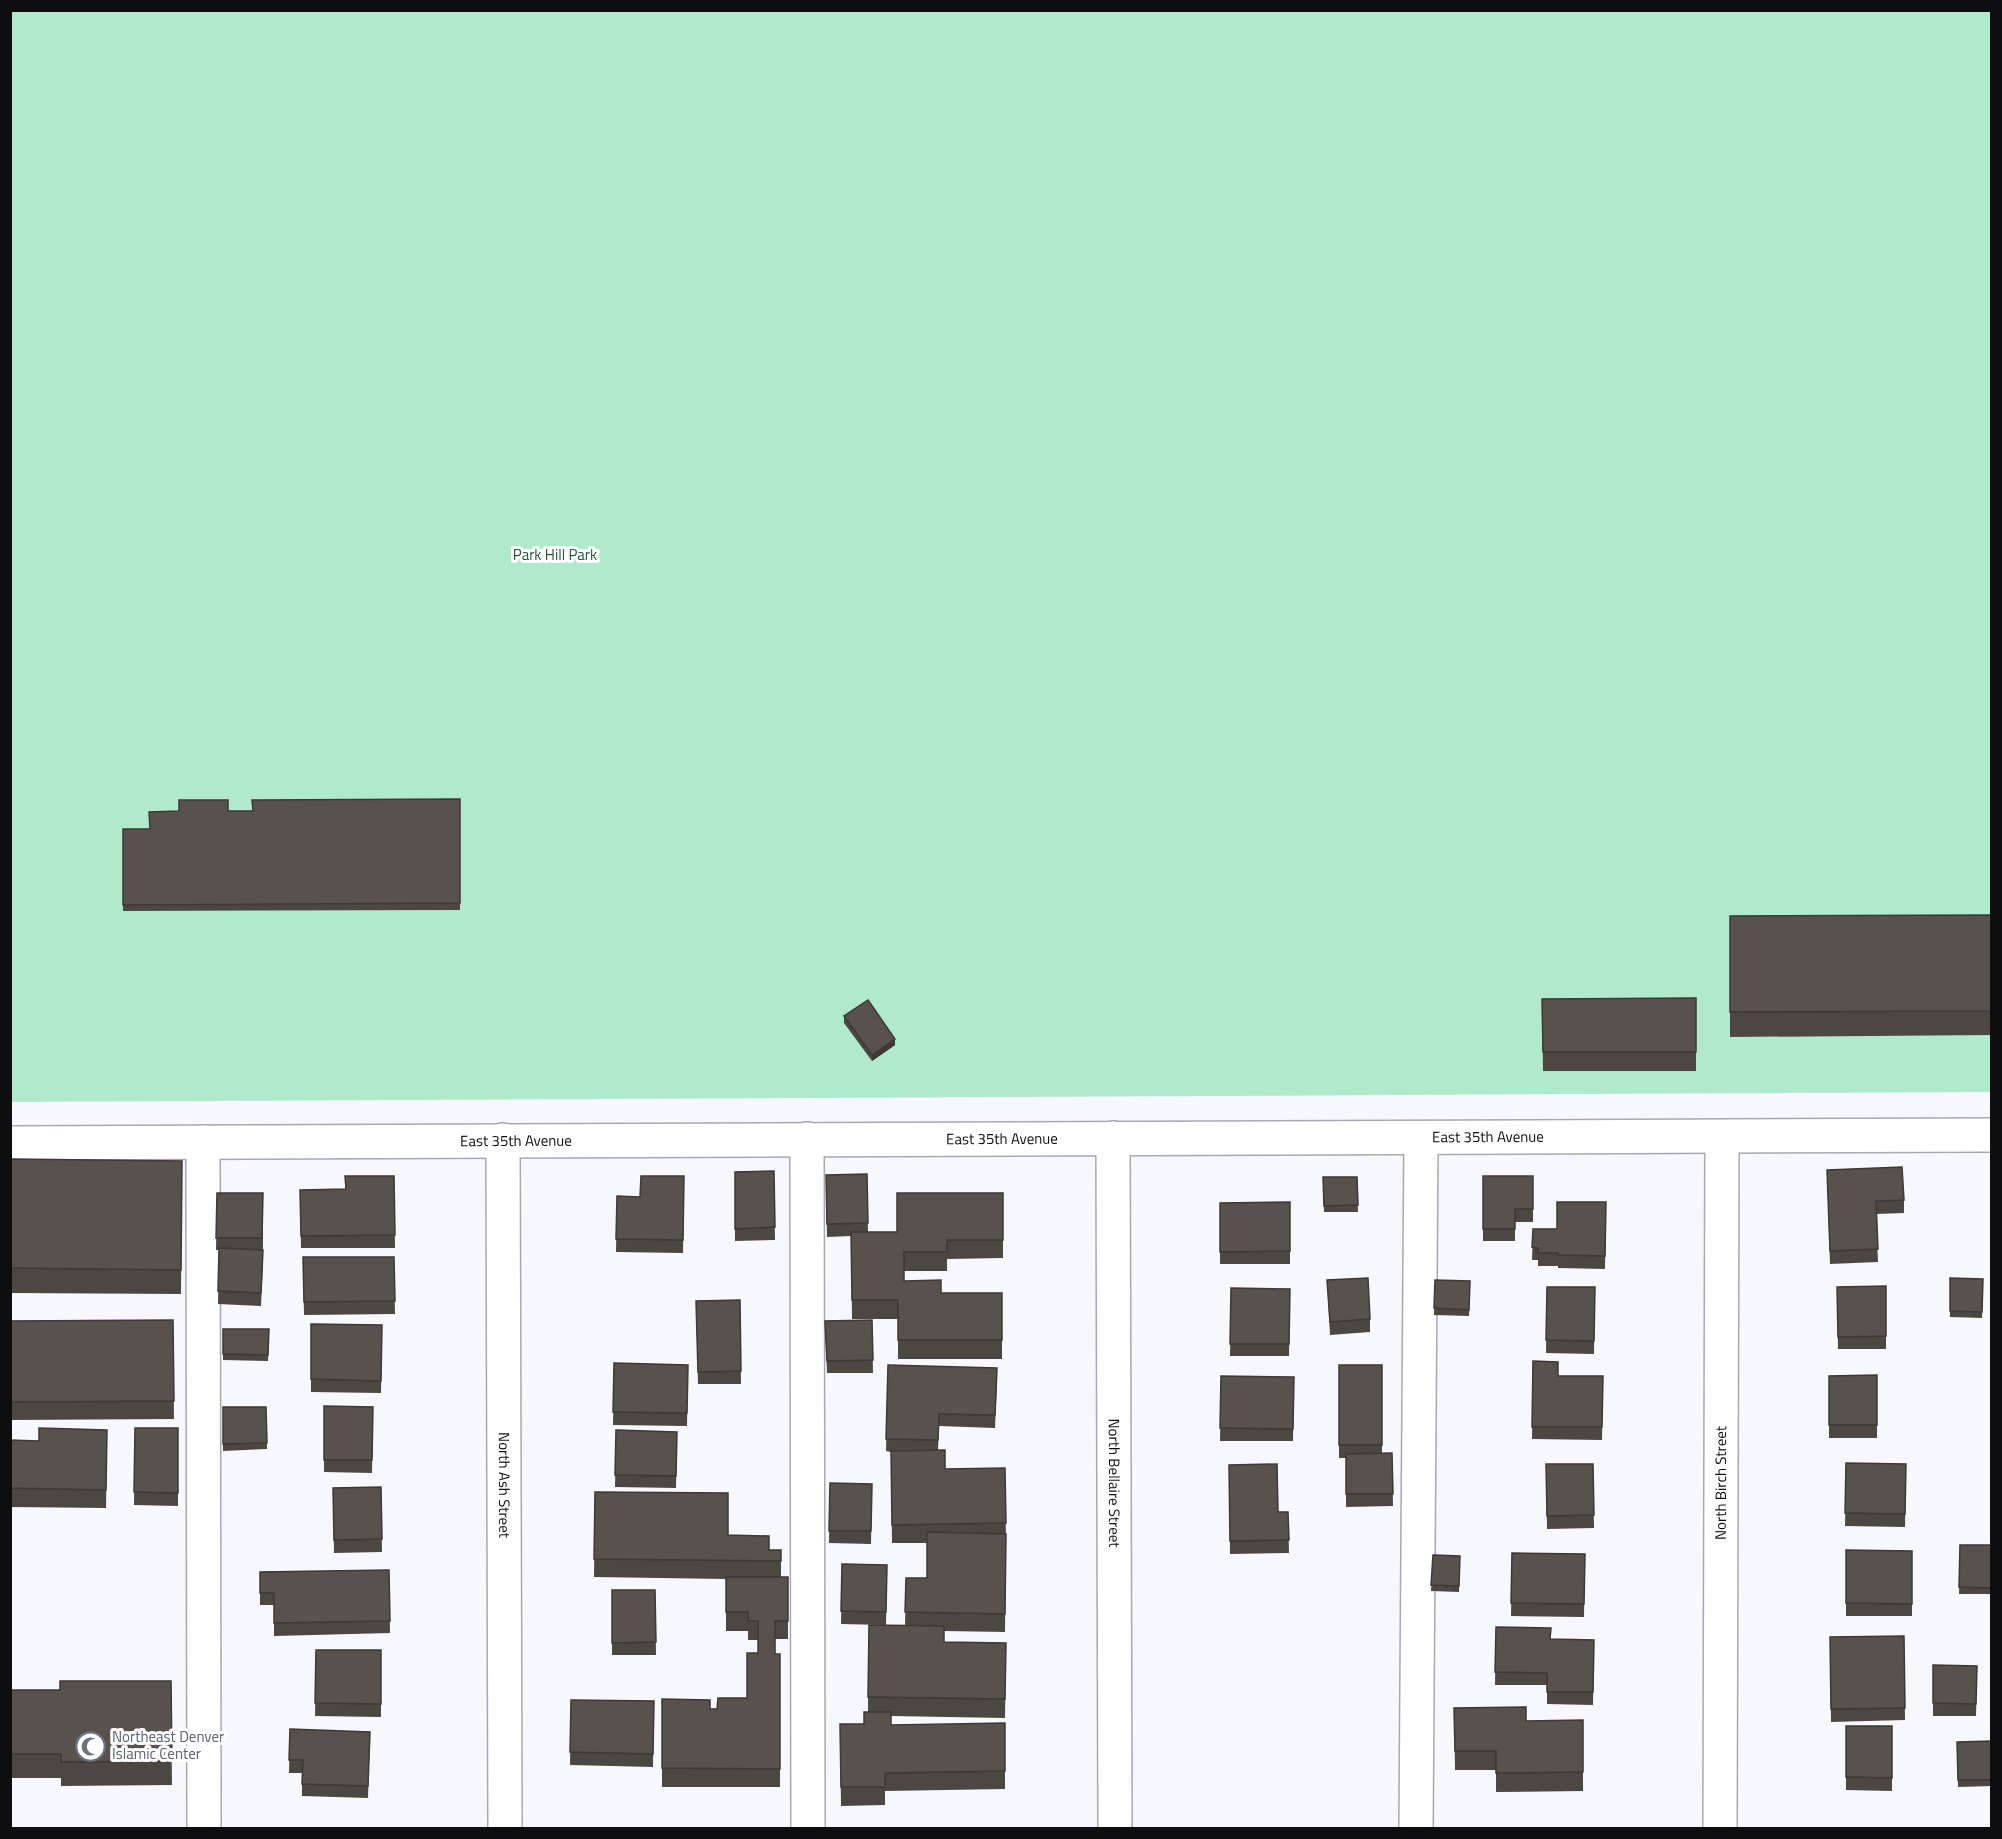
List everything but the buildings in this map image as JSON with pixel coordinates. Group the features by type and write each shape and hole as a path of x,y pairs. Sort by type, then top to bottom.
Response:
{"street":[{"name":"East 35th Avenue","path":"10,1143 1992,1135"},
{"name":"North Birch Street","path":"1720,1828 1722,1137"},
{"name":"North Bellaire Street","path":"1113,1138 1115,1828"},
{"path":"1416,1828 1421,1138"},
{"path":"807,1139 808,1828"},
{"name":"North Ash Street","path":"503,1140 505,1828"},
{"path":"203,1142 204,1828"}],"green space":[{"name":"Park Hill Park","path":"10,11 1991,11 1991,1092 11,1102"}],"place":[{"name":"Northeast Denver Islamic Center","path":"91,1746"}]}
